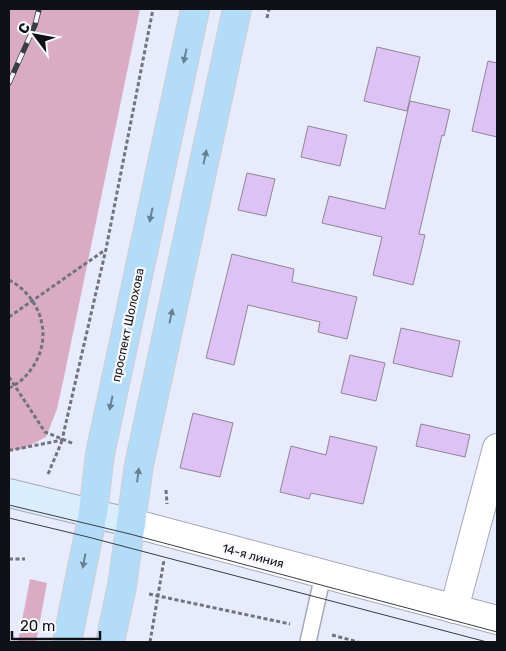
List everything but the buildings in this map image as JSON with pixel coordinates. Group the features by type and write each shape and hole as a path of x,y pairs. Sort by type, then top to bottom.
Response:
{"main road":[{"name":"проспект Шолохова","path":"67,642 93,513 100,454 195,9"},
{"path":"110,642 122,586 139,465 237,9"},
{"name":"14-я линия","path":"9,493 132,523"}],"street":[{"path":"454,609 497,448"},
{"name":"14-я линия","path":"132,523 497,620"}],"lane":[{"path":"309,636 323,575"}],"path":[{"path":"37,500 62,440 106,250 153,9"},
{"path":"9,317 106,250"},
{"path":"9,280 19,285 33,301 39,312 43,328 42,345 37,361 27,375 9,388"},
{"path":"9,377 45,432 62,440"},
{"path":"9,450 62,440"},
{"path":"9,559 25,559"},
{"path":"122,586 309,636 358,642"}],"shaded area":[{"path":"9,9 140,9 57,409 46,437 23,449 9,450"},
{"path":"30,579 47,583 36,642 18,642"}],"tram line":[{"path":"9,505 130,534 497,632"},
{"path":"9,518 487,642"}],"railway":[{"path":"9,83 35,25 39,9"}]}
